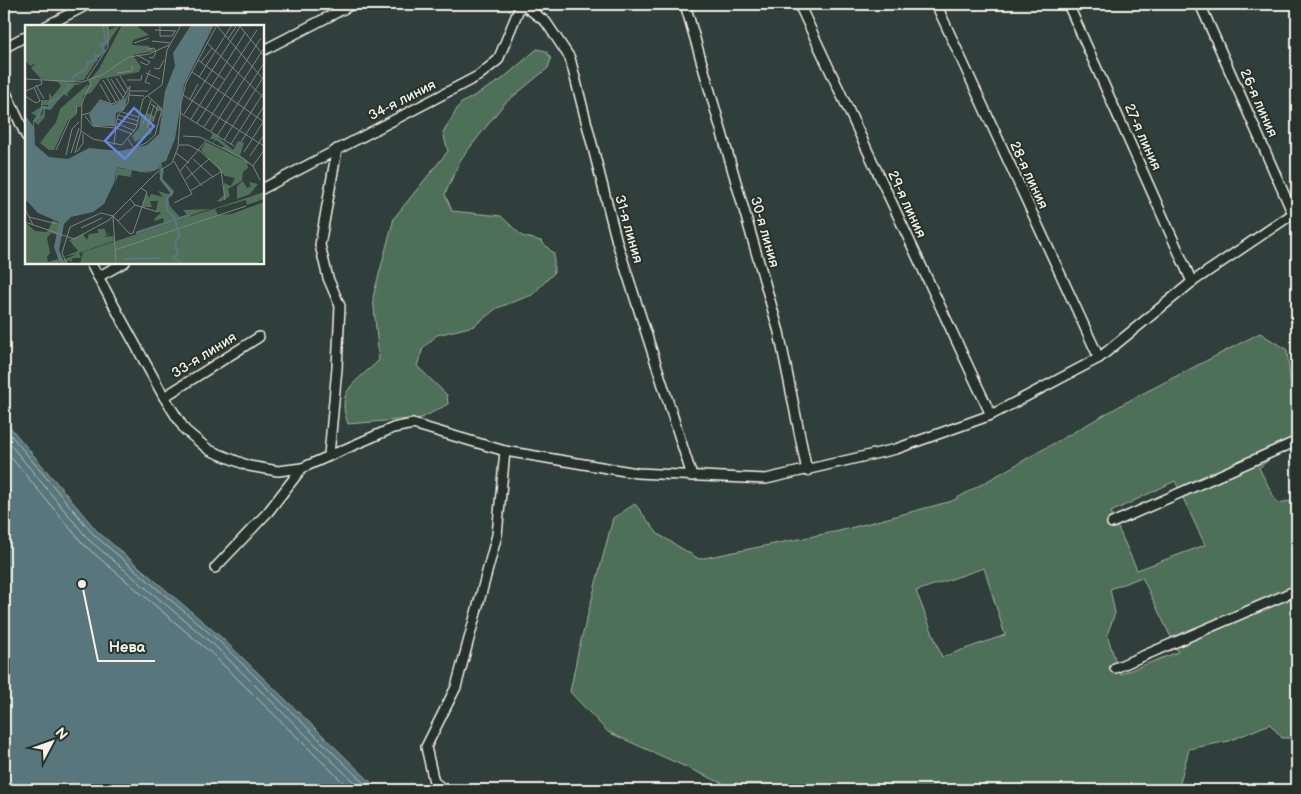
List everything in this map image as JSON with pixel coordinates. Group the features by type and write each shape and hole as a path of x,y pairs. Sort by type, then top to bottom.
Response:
{"street":[{"path":"48,25 89,4"},
{"path":"264,50 354,4"},
{"name":"34-я линия","path":"264,188 478,76 498,60 521,4"},
{"name":"31-я линия","path":"521,4 546,22 570,58 617,242 692,476"},
{"name":"30-я линия","path":"685,4 779,332 807,471"},
{"name":"29-я линия","path":"799,4 991,415"},
{"name":"28-я линия","path":"936,4 1099,358"},
{"name":"27-я линия","path":"1068,4 1192,282"},
{"name":"26-я линия","path":"1200,4 1295,212"},
{"path":"4,48 25,37"},
{"path":"4,88 25,134"},
{"path":"329,455 337,368 340,306 328,278 320,245 337,149"},
{"path":"91,264 164,397 185,430 210,450 249,466 278,471 302,468 393,428 413,424 505,451 637,473 766,480 896,449 991,415 1099,358 1192,282 1295,212"},
{"path":"98,277 121,264"},
{"name":"33-я линия","path":"164,397 259,337"},
{"path":"1112,523 1297,441"},
{"path":"445,790 434,782 426,747 456,687 497,535 505,451"},
{"path":"215,568 268,512 302,468"},
{"path":"1115,668 1297,590"}],"green space":[{"path":"537,49 546,51 551,59 548,68 504,104 461,159 445,194 452,211 501,216 522,236 541,241 554,254 554,273 532,295 497,308 474,326 437,335 423,348 417,366 447,395 448,404 422,418 348,424 344,402 346,394 356,381 379,360 373,297 394,218 448,151 443,133 460,104 501,80"},
{"path":"1260,333 1287,350 1296,437 1259,468 1277,503 1297,500 1297,738 1282,738 1270,724 1229,741 1189,749 1178,790 734,790 608,732 570,692 578,652 613,518 635,504 658,534 699,559 839,531 952,501 1132,399","holes":["1175,481 1205,545 1137,570 1111,512","984,568 1005,635 942,657 916,591","1142,577 1178,652 1120,674 1107,635 1115,613 1110,589"]}],"water":[{"path":"4,420 97,531 222,638 379,790 4,790"}],"ferry route":[{"path":"4,775 21,790"}],"place":[{"name":"Нева","path":"82,584"}]}
